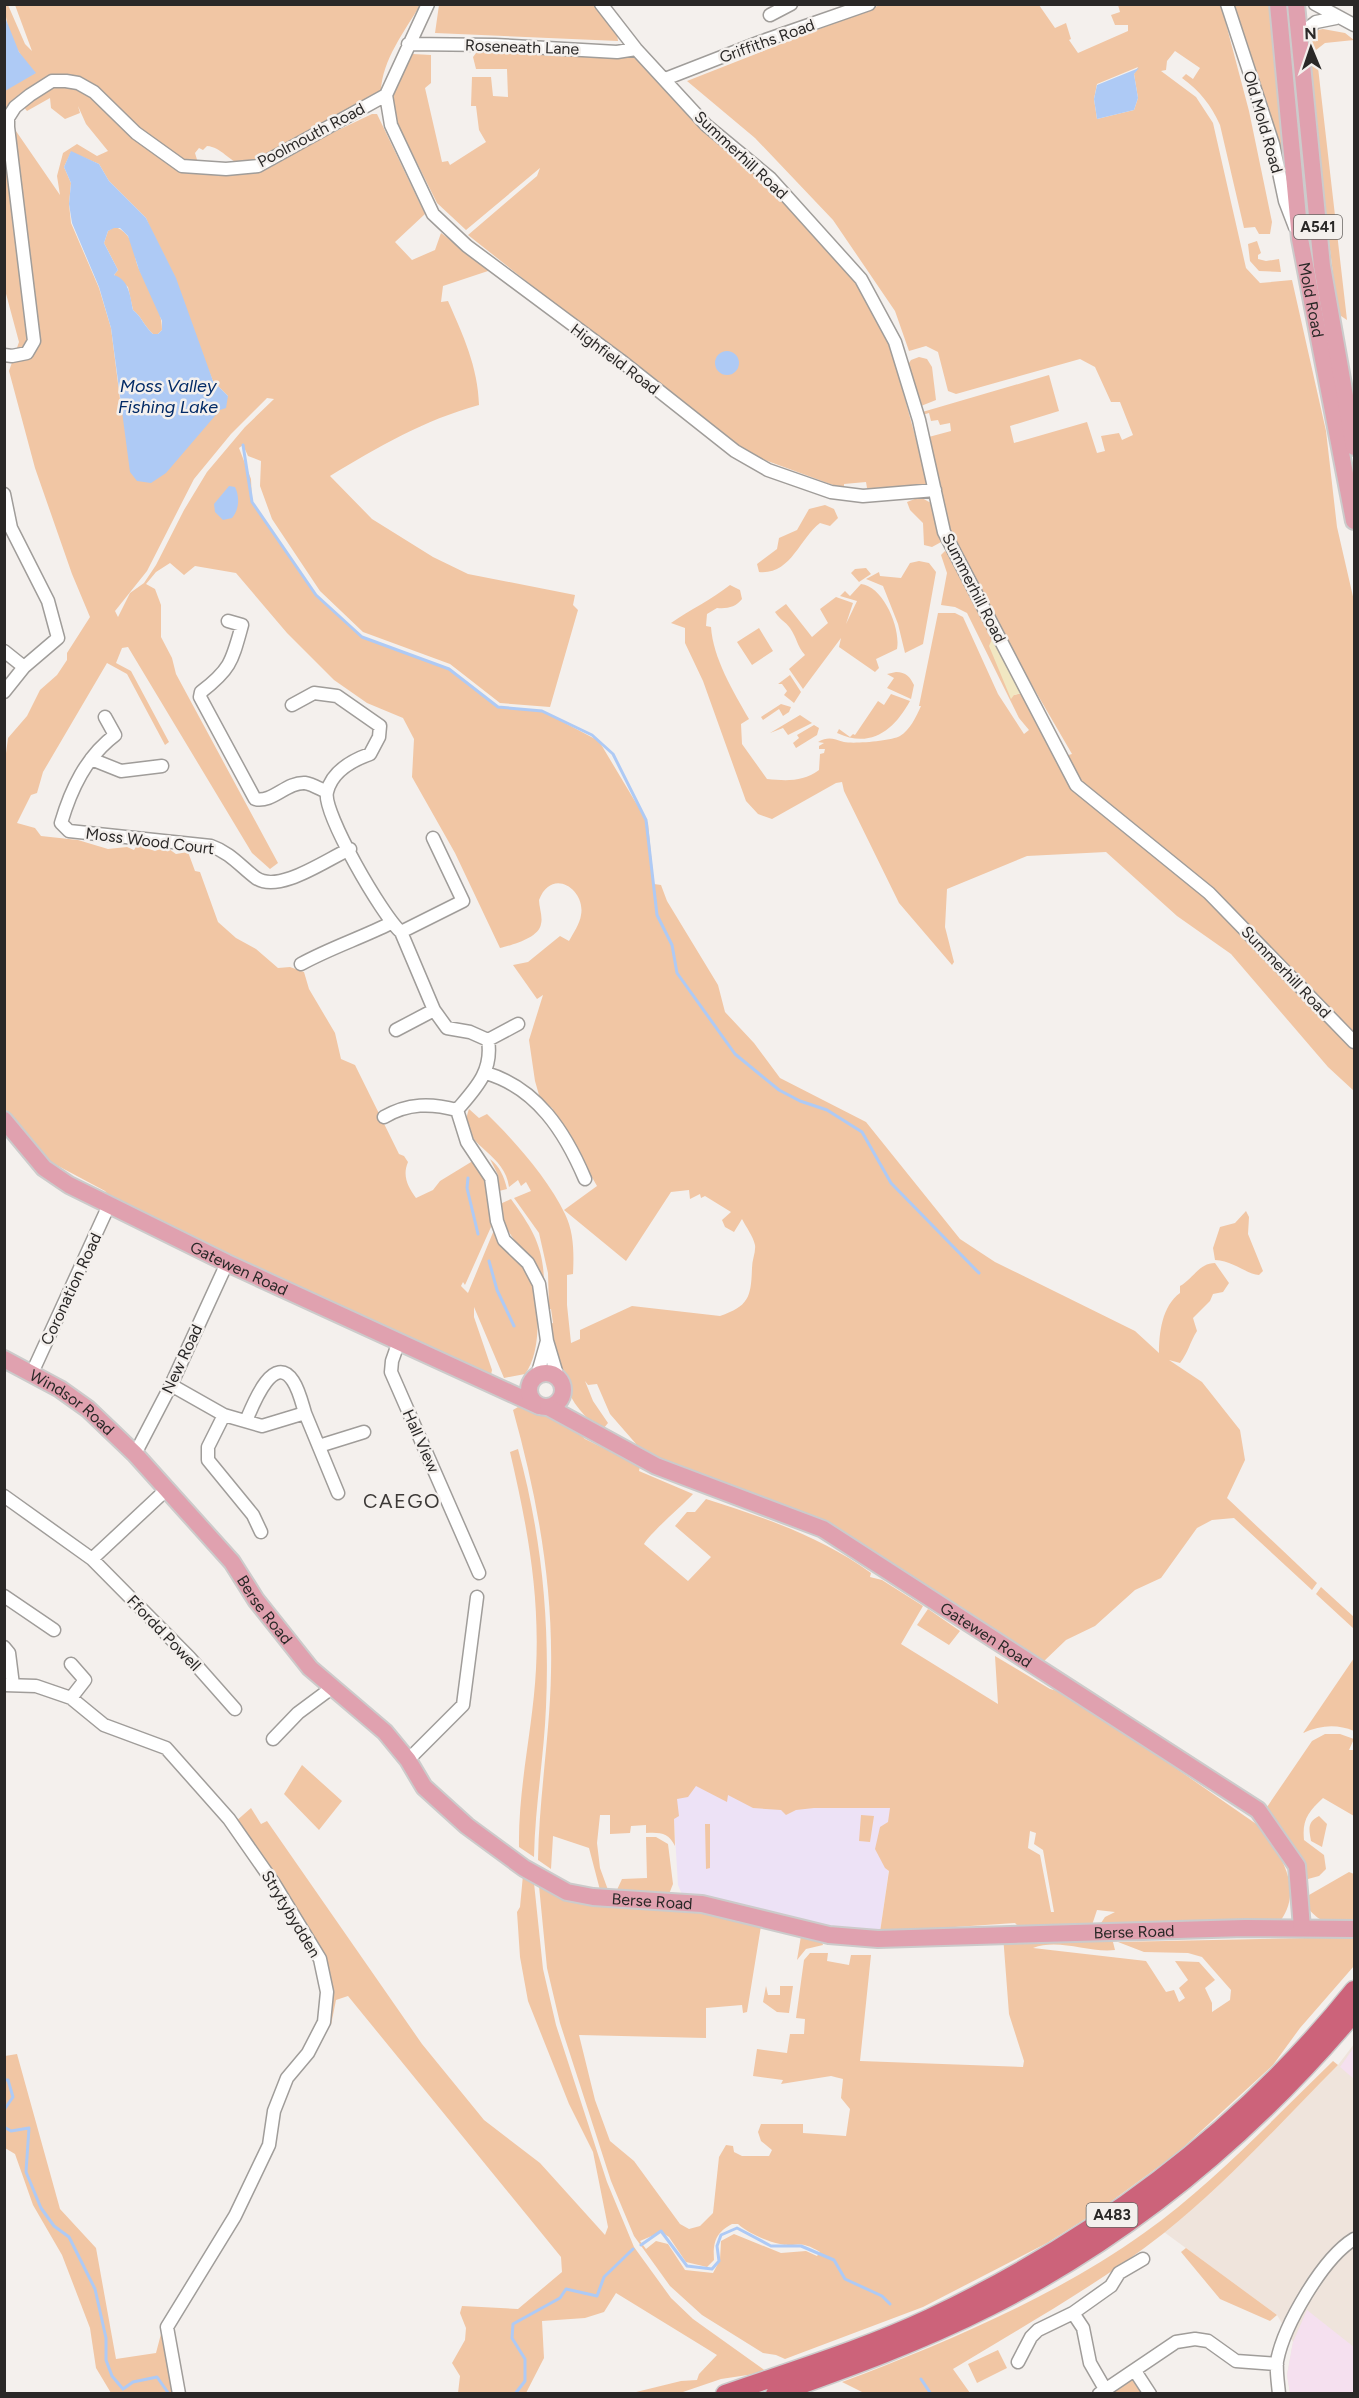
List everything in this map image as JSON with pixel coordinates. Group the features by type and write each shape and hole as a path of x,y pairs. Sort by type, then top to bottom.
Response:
{"highway":[{"name":"A483","path":"725,2394 815,2363 938,2314 1017,2274 1105,2220 1167,2175 1230,2123 1299,2053 1354,1990"},
{"name":"A483","path":"776,2393 920,2340 990,2307 1072,2260 1136,2219 1207,2164 1251,2124 1315,2059 1354,2013"}],"main road":[{"name":"Mold Road","path":"1278,4 1300,239 1354,521"},
{"name":"Mold Road","path":"1296,4 1321,256 1354,447"},
{"name":"Gatewen Road","path":"4,1120 44,1168 109,1206 496,1388 544,1406 586,1426 656,1466 823,1529 1258,1810 1297,1866 1302,1928"},
{"name":"Windsor Road","path":"4,1359 32,1373 88,1409 135,1454"},
{"path":"496,1388 518,1389 534,1378 548,1373 558,1378"},
{"path":"534,1378 530,1395 544,1406 557,1403 562,1395"},
{"name":"Gatewen Road","path":"558,1378 563,1386 562,1395 586,1426"},
{"name":"Berse Road","path":"135,1454 232,1562 256,1600 290,1646 310,1668 385,1732 408,1760 424,1787 475,1832 524,1868 567,1892 593,1897 702,1904 830,1935 878,1939 1302,1928 1354,1929"}],"street":[{"path":"386,95 428,4"},
{"name":"Summerhill Road","path":"601,4 636,49 706,125 770,178 861,279 896,342 919,420 944,532 1076,785 1209,892 1354,1042"},
{"path":"770,15 791,4"},
{"name":"Griffiths Road","path":"665,79 869,4"},
{"name":"Old Mold Road","path":"1227,4 1273,144 1285,201 1300,239"},
{"path":"1315,4 1337,18 1354,25"},
{"path":"1299,35 1316,22 1337,18"},
{"name":"Roseneath Lane","path":"408,44 495,45 617,52 636,49"},
{"name":"Poolmouth Road","path":"4,355 12,357 27,352 32,346 34,333 28,307 6,125 15,107 52,81 78,83 94,92 136,133 182,166 226,168 258,166 386,95"},
{"name":"Highfield Road","path":"386,95 391,125 423,198 433,214 467,246 751,462 831,492 863,496 935,490"},
{"path":"4,494 8,529 48,602 58,638 24,667 4,692"},
{"path":"228,621 242,625 233,658 224,673 201,692 200,698 255,799 261,800 305,783 327,792"},
{"path":"4,651 24,667"},
{"path":"292,705 314,693 330,694 345,700 380,726 379,737 370,754 351,761 331,781 326,802 350,849 360,875 391,923 401,932 434,1010 447,1028 470,1032 488,1040"},
{"name":"Moss Wood Court","path":"105,717 115,735 100,746 84,768 68,801 61,824 69,831 211,846 226,851 258,880 266,883 297,876 350,849"},
{"path":"91,759 107,768 121,771 162,766"},
{"path":"401,932 463,901 433,838"},
{"path":"301,964 332,947 358,940 391,923"},
{"path":"396,1030 434,1010"},
{"path":"488,1040 518,1024"},
{"path":"457,1110 486,1073 490,1053 488,1040"},
{"path":"486,1073 507,1079 523,1089 536,1104 548,1112 577,1160 585,1179"},
{"path":"384,1117 403,1106 437,1104 457,1110"},
{"path":"457,1110 467,1142 491,1178 497,1221 504,1240 528,1263 539,1284 547,1341 558,1378"},
{"name":"Coronation Road","path":"32,1373 109,1206"},
{"name":"New Road","path":"135,1454 171,1385 227,1263"},
{"name":"Hall View","path":"399,1341 392,1360 391,1372 479,1573"},
{"path":"534,1378 547,1341"},
{"path":"246,1421 264,1383 270,1376 277,1373 286,1374 293,1381 338,1493"},
{"path":"171,1385 224,1415 262,1426 305,1413"},
{"path":"224,1415 208,1447 208,1460 253,1515 261,1532"},
{"path":"319,1446 364,1432"},
{"path":"92,1559 167,1489"},
{"name":"Ffordd Powell","path":"4,1496 92,1559 189,1657 235,1709"},
{"path":"4,1596 54,1630"},
{"path":"408,1760 464,1705 477,1597"},
{"path":"4,1647 9,1653 9,1685"},
{"path":"71,1664 85,1680 71,1698"},
{"name":"Strytybydden","path":"9,1685 36,1686 71,1698 104,1725 151,1740 166,1748 229,1819 273,1882 320,1959 327,1992 324,2022 308,2053 287,2078 274,2111 269,2145 235,2216 167,2327 179,2394"},
{"path":"273,1739 298,1713 333,1687"},
{"path":"1279,2394 1277,2364 1284,2335 1294,2314 1323,2271 1354,2239"},
{"path":"1018,2362 1021,2345 1038,2330 1072,2313 1111,2286 1119,2273 1132,2272 1143,2259"},
{"path":"1072,2313 1083,2328 1090,2363 1102,2391 1176,2342 1195,2339 1208,2341 1236,2361 1277,2364"},
{"path":"1135,2371 1150,2394"}],"shaded area":[{"path":"598,4 616,27 618,41 435,33 439,5"},
{"path":"5,5 8,5 25,44 32,51 15,5 420,5 401,35 385,68 381,91 370,100 304,133 294,142 286,155 372,114 377,114 425,214 395,242 412,260 435,250 441,233 491,270 443,286 441,302 448,301 464,339 473,364 479,405 420,426 330,476 372,519 433,557 468,574 575,595 573,605 578,610 550,707 500,703 450,664 363,632 320,591 272,519 260,486 261,461 248,456 243,445 239,448 251,479 252,502 316,595 362,637 449,669 498,707 544,712 599,741 648,823 654,884 661,885 667,901 718,985 725,1012 754,1043 780,1078 866,1122 960,1239 995,1262 1135,1331 1159,1353 1165,1312 1180,1293 1180,1286 1200,1268 1215,1263 1229,1283 1223,1292 1213,1294 1210,1301 1193,1318 1197,1331 1180,1363 1169,1360 1202,1382 1240,1430 1245,1460 1227,1498 1317,1583 1312,1590 1234,1518 1212,1520 1197,1528 1161,1578 1135,1590 1095,1626 1066,1640 1042,1663 820,1519 664,1461 637,1445 610,1414 597,1384 588,1385 585,1381 593,1401 608,1423 603,1429 590,1420 571,1397 560,1369 549,1324 553,1323 551,1309 549,1309 548,1273 539,1233 514,1198 531,1191 526,1182 521,1186 518,1180 509,1187 506,1175 499,1164 474,1140 469,1131 467,1121 469,1109 479,1118 487,1114 508,1136 540,1174 565,1214 572,1236 573,1251 573,1274 567,1275 571,1343 580,1339 580,1330 632,1306 720,1316 737,1308 743,1304 751,1286 755,1248 753,1238 742,1219 734,1232 725,1227 722,1220 731,1212 705,1196 701,1198 700,1194 690,1199 689,1190 671,1192 626,1261 564,1210 597,1186 552,1108 541,1102 535,1081 529,1040 543,995 537,999 513,965 528,962 560,936 569,941 580,918 581,906 578,897 567,885 552,884 539,900 542,918 539,929 524,940 500,948 455,853 412,777 414,739 403,718 367,703 334,680 287,633 236,573 195,566 184,575 170,563 156,572 146,584 155,589 161,605 161,637 172,658 176,674 278,863 270,869 252,853 128,647 122,648 116,663 131,671 169,742 165,745 127,674 107,663 43,772 37,793 31,795 17,823 35,828 41,836 78,840 108,849 127,847 134,850 137,845 155,851 166,847 176,854 188,852 195,871 200,872 218,922 278,968 290,967 304,972 309,989 335,1033 341,1059 355,1065 399,1154 404,1156 408,1162 407,1181 416,1198 433,1190 440,1181 476,1159 484,1169 491,1227 465,1285 463,1282 461,1286 468,1293 494,1230 524,1266 534,1289 538,1320 535,1351 531,1364 525,1374 504,1378 474,1307 474,1317 492,1370 491,1375 339,1309 110,1197 105,1191 47,1160 4,1108 5,761 8,738 27,716 40,690 57,675 67,660 67,653 90,617 72,574 35,468 9,371 19,342 5,290 4,90 35,73 23,59 14,42","holes":["50,98 51,108 65,119 80,113 78,106 86,124 108,151 97,156 77,144 63,153 57,176 60,195 7,118 7,106 18,100 27,111","207,146 212,147 242,165 198,163 195,153 199,148 203,150","71,152 99,164 109,181 146,218 213,381 228,396 220,410 121,407 111,328 99,288 71,223 69,204 71,183 64,167","267,398 274,399 245,427 207,472 184,510 156,565 144,583 130,593 118,617 115,611 147,571 194,479 231,434"]},
{"path":"880,5 1039,5 1055,28 1066,23 1071,39 1069,40 1078,53 1128,31 1128,25 1115,25 1111,15 1120,12 1118,5 1221,5 1249,111 1272,222 1270,234 1259,234 1255,227 1244,228 1220,125 1204,99 1182,78 1186,74 1193,79 1200,68 1175,51 1167,61 1166,70 1161,71 1196,97 1213,123 1246,268 1260,283 1292,280 1326,431 1337,527 1354,601 1354,1091 1328,1067 1231,954 1177,916 1106,852 1027,856 947,889 945,927 954,962 952,965 899,903 844,791 842,782 836,783 772,819 758,814 746,801 703,681 685,643 685,628 671,623 730,585 740,590 742,599 734,606 717,608 707,614 706,626 711,627 720,662 730,686 749,719 741,724 742,744 767,779 801,779 819,770 820,754 824,753 825,749 819,749 819,746 824,743 818,742 822,740 831,739 849,743 872,742 895,738 907,730 921,706 919,706 938,613 955,613 963,617 998,694 1024,734 1029,730 1019,718 967,613 955,607 941,605 947,573 941,555 945,551 952,557 993,637 1014,695 1022,693 1065,756 1072,754 1015,656 944,517 925,438 951,431 950,423 940,425 938,420 931,421 929,413 919,416 919,413 1049,375 1059,411 1010,426 1014,443 1087,422 1097,453 1105,451 1101,436 1119,433 1122,440 1133,435 1120,402 1111,402 1095,367 1080,359 956,394 948,391 938,352 926,346 909,351 895,311 833,220 755,138 687,81","holes":["1138,67 1134,74 1138,98 1134,110 1097,119 1094,99 1097,84"]},
{"path":"1231,5 1270,5 1288,179 1284,180"},
{"path":"1323,29 1345,33 1354,40 1325,43 1316,50 1347,320 1338,314 1305,48 1313,31"},
{"path":"479,49 502,52 635,55 768,180 858,282 890,344 929,487 867,488 866,482 844,484 844,489 751,455 717,432 468,235 537,176 540,168 466,230 437,203 387,103 413,54 431,55 431,83 425,88 442,162 448,161 450,165 486,142 479,130 476,106 471,106 472,77 491,77 493,96 508,97 507,69 476,69 473,57"},
{"path":"1303,154 1310,211 1304,212 1297,155"},
{"path":"114,227 124,232 131,242 137,265 160,314 162,330 158,334 153,334 133,310 128,287 114,275 118,270 104,243 108,231"},
{"path":"1257,241 1261,253 1258,259 1266,261 1279,259 1281,272 1259,271 1250,261 1248,244"},
{"path":"919,357 927,359 932,367 936,400 916,408 907,366 911,360"},
{"path":"920,497 931,503 943,541 932,547 924,545 923,523 910,510 907,502"},
{"path":"825,505 834,509 838,518 830,526 820,523 794,555 779,568 759,572 757,564 777,549 779,538 797,530 809,509"},
{"path":"919,561 929,563 936,572 923,644 905,653 898,624 883,586 866,579 879,572 880,576 901,578 910,563"},
{"path":"866,568 871,574 859,582 851,573 855,569"},
{"path":"861,584 876,592 889,609 898,640 897,649 876,659 879,668 875,672 839,647 841,638 803,689 789,669 805,655 790,628 775,612 786,604 812,637 828,623 820,609 836,597 853,603 846,624 857,601 840,596 845,591 850,596"},
{"path":"759,628 773,651 752,665 737,642"},
{"path":"896,672 905,674 914,685 911,699 887,688 894,678 887,674"},
{"path":"790,675 801,692 794,703 784,695 787,691 782,684 778,684"},
{"path":"891,694 910,701 889,728 871,738 860,739 849,737 837,733 839,729 850,737 855,735 878,701 884,705"},
{"path":"781,704 791,707 789,712 783,716 779,709 763,720 761,717"},
{"path":"800,715 812,723 788,735 783,728 770,733"},
{"path":"814,725 819,728 817,735 796,748 793,743 799,738 797,735"},
{"path":"490,1159 501,1172 507,1189 499,1191 498,1175"},
{"path":"511,1199 525,1219 539,1248 544,1284 533,1262 507,1229 500,1204"},
{"path":"1246,1211 1249,1217 1248,1234 1263,1271 1259,1275 1215,1260 1213,1248 1220,1227 1235,1223"},
{"path":"518,1407 566,1422 585,1439 640,1466 639,1471 693,1494 644,1544 688,1581 711,1557 675,1526 687,1512 695,1512 706,1499 812,1538 852,1560 871,1573 870,1577 882,1580 923,1606 901,1644 998,1704 995,1656 1050,1689 1069,1694 1262,1828 1282,1861 1290,1884 1287,1908 1281,1920 1263,1924 1099,1926 1105,1917 1115,1912 1097,1910 1092,1925 1019,1927 1015,1923 880,1932 889,1871 875,1849 880,1827 888,1822 890,1808 814,1808 796,1810 786,1815 781,1810 753,1808 728,1795 727,1802 696,1786 688,1797 677,1799 679,1816 674,1819 675,1846 664,1834 646,1833 646,1825 631,1826 630,1833 610,1834 610,1815 600,1815 597,1843 600,1868 608,1890 600,1890 589,1848 553,1836 551,1869 538,1860 550,1696 549,1606 536,1507 513,1410","holes":["1030,1831 1036,1833 1034,1844 1043,1850 1054,1912 1051,1912 1040,1855 1028,1848"]},
{"path":"518,1449 538,1544 547,1641 545,1726 534,1857 519,1847 521,1802 534,1691 537,1641 531,1559 510,1452"},
{"path":"1321,1587 1354,1617 1354,1629 1316,1594"},
{"path":"928,1609 960,1631 949,1645 917,1625"},
{"path":"1354,1658 1354,1731 1329,1726 1303,1733"},
{"path":"1325,1734 1340,1734 1354,1739 1349,1750 1354,1750 1354,1816 1323,1798 1310,1812 1305,1822 1304,1840 1324,1855 1326,1869 1319,1876 1308,1879 1300,1874 1267,1812 1267,1807 1312,1741"},
{"path":"670,1755 753,1808 898,1807 880,1932 837,1929 683,1897 678,1885"},
{"path":"302,1765 342,1801 319,1830 284,1794"},
{"path":"251,1808 261,1824 267,1821 422,2044 484,2120 540,2163 605,2235 608,2227 593,2152 569,2104 528,2001 520,1957 517,1912 520,1907 523,1875 534,1883 543,1969 556,2025 607,2182 634,2247 671,2298 693,2319 767,2372 721,2379 680,2393 632,2393 681,2381 697,2380 699,2374 717,2355 616,2293 604,2312 585,2318 542,2321 544,2358 526,2393 458,2393 460,2376 452,2363 465,2340 466,2328 460,2313 462,2306 518,2309 562,2272 561,2257 348,1996 336,2000 331,2025 329,1978 323,1956 235,1822"},
{"path":"861,1815 874,1816 870,1842 859,1841"},
{"path":"1319,1816 1327,1824 1322,1847 1311,1841 1310,1833 1311,1823"},
{"path":"705,1824 710,1824 710,1868 706,1869"},
{"path":"646,1837 656,1837 668,1844 673,1884 669,1894 616,1892 622,1879 647,1878"},
{"path":"1349,1872 1354,1874 1354,1923 1328,1922 1318,1918 1307,1907 1309,1895"},
{"path":"539,1886 568,1902 668,1906 761,1926 747,2012 743,2013 742,2005 706,2008 706,2038 579,2035 595,2100 610,2141 634,2161 680,2224 689,2229 700,2226 713,2213 719,2157 726,2145 733,2146 734,2152 742,2156 769,2156 772,2150 761,2141 758,2132 761,2124 803,2124 803,2133 846,2136 850,2109 841,2098 843,2079 831,2076 781,2084 783,2080 753,2076 757,2049 787,2053 790,2034 804,2034 805,2019 796,2018 804,1960 810,1953 828,1953 827,1961 849,1965 851,1955 871,1955 860,2061 1023,2067 1024,2061 1009,2014 1003,1935 1098,1934 1113,1942 1115,1950 1094,1950 1063,1945 1043,1945 1033,1948 1146,1961 1166,1992 1174,1990 1179,2002 1185,1998 1179,1988 1188,1980 1175,1961 1199,1962 1215,1980 1205,1988 1212,2003 1212,2012 1230,2000 1231,1990 1202,1957 1188,1953 1144,1952 1118,1942 1354,1937 1354,1966 1300,2028 1273,2065 1176,2154 1098,2211 1047,2243 923,2307 785,2359 763,2353 702,2315 670,2286 634,2236 611,2181 560,2023 547,1968","holes":["738,2224 769,2241 786,2245 803,2245 820,2252 817,2256 806,2251 781,2253 734,2234 721,2241 720,2260 713,2273 685,2270 668,2244 656,2241 646,2249 640,2241 661,2232 669,2237 686,2262 707,2267 714,2260 716,2239 726,2227"]},
{"path":"801,1936 822,1942 823,1945 806,1949 797,1960"},
{"path":"766,1986 768,1995 780,1995 780,1986 793,1986 789,2013 777,2012 763,2002"},
{"path":"1354,2044 1354,2393 1290,2393 1287,2375 1293,2342 1277,2315 1164,2232 1222,2181 1338,2065"},
{"path":"1354,2047 1354,2079 1340,2067"},
{"path":"17,2054 60,2209 96,2248 116,2359 156,2353 162,2330 176,2393 111,2393 96,2368 90,2328 62,2255 33,2205 15,2154 5,2148 5,2056"},
{"path":"1333,2061 1338,2065 1275,2130 1210,2194 1164,2233 1087,2287 953,2369 970,2393 864,2393 842,2382 919,2352 998,2317 1074,2278 1110,2256 1170,2214 1242,2150"},
{"path":"1186,2248 1277,2315 1270,2321 1220,2299 1181,2252"},
{"path":"1307,2310 1354,2347 1354,2393 1290,2393 1287,2375 1293,2342"},
{"path":"998,2350 1007,2368 977,2383 968,2364"},
{"path":"1133,2376 1147,2394 1108,2394"}],"sand":[{"path":"993,637 1022,693 1014,695 1011,699 989,646"}],"water":[{"path":"5,17 19,52 36,73 5,91"},
{"path":"1139,68 1134,74 1138,98 1134,110 1097,119 1094,99 1097,85"},
{"name":"Moss Valley Fishing Lake","path":"71,151 99,164 109,181 146,218 176,278 213,381 228,396 226,408 220,410 166,473 151,483 137,481 130,472 111,328 99,287 72,223 69,204 71,183 64,167","holes":["120,228 128,236 139,270 162,321 162,330 158,334 153,334 133,310 126,284 114,275 118,270 104,243 108,231"]},
{"path":"727,351 732,352 738,358 738,368 732,374 727,375 722,374 716,368 715,363 716,358 722,352"},
{"path":"229,486 235,487 237,491 237,507 232,518 223,520 215,512 214,504"}],"waterway":[{"path":"243,445 252,502 316,595 362,637 449,669 498,707 542,711 592,735 613,754 646,820 657,915 672,945 677,973 735,1054 779,1090 800,1101 827,1110 862,1132 891,1183 979,1273"},
{"path":"468,1178 467,1188 478,1234"},
{"path":"489,1261 497,1290 514,1326"},
{"path":"4,2080 8,2080 13,2097 4,2110"},
{"path":"4,2127 11,2131 29,2128 26,2172 41,2208 54,2226 69,2237 95,2289 106,2338 106,2360 112,2376 123,2389 133,2382 157,2377 169,2394"},
{"path":"641,2245 661,2231 687,2266 712,2269 719,2261 717,2246 721,2235 737,2228 771,2246 801,2246 834,2260 845,2279 882,2296 890,2304"},
{"path":"515,2394 525,2381 525,2359 512,2338 513,2324 560,2298 566,2289 597,2296 604,2277 633,2249"},
{"path":"921,2379 931,2394"}],"district":[{"name":"CAEGO","path":"402,1501"}]}
